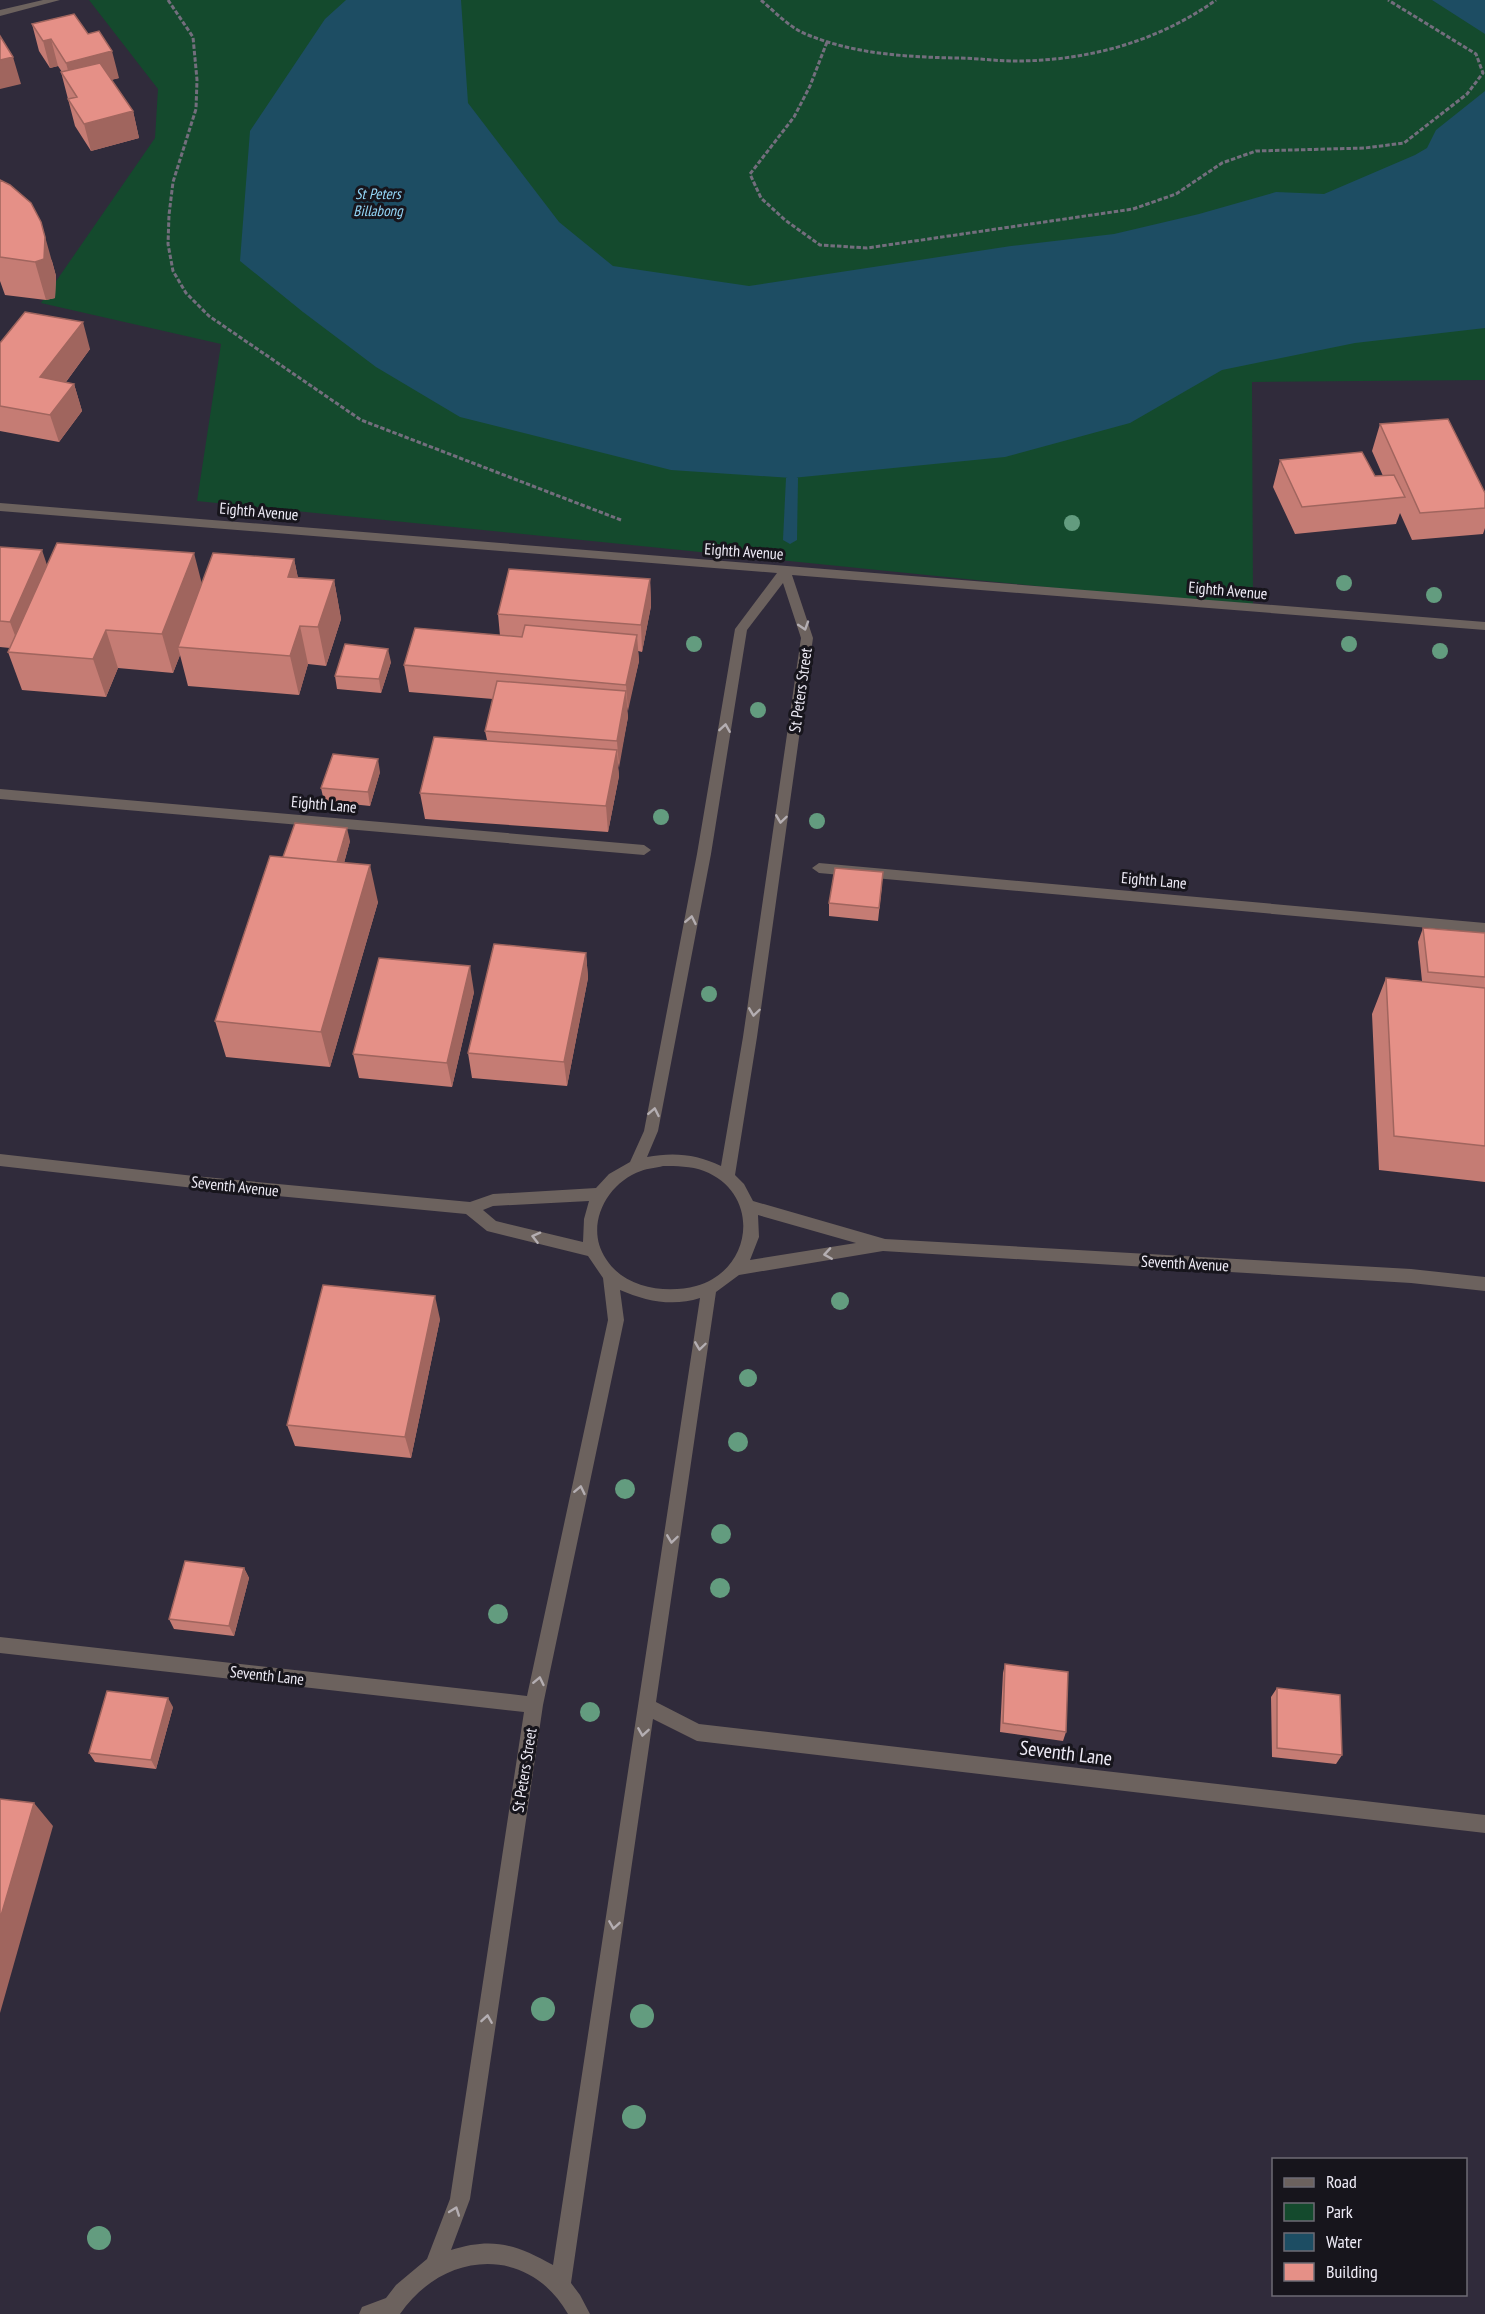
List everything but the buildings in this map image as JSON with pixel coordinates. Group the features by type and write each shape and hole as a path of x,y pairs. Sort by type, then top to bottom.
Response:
{"street":[{"path":"0,13 55,0"},
{"name":"Eighth Avenue","path":"0,507 1485,626"},
{"path":"635,1167 651,1131 704,855 741,629 785,571"},
{"name":"St Peters Street","path":"727,1177 750,1037 807,638 785,571"},
{"name":"Eighth Lane","path":"0,794 644,849"},
{"name":"Eighth Lane","path":"819,868 1485,928"},
{"name":"Seventh Avenue","path":"0,1160 194,1182 470,1208 493,1200 600,1194"},
{"path":"663,1160 695,1162 727,1177 744,1194 753,1222 750,1246 736,1269 710,1288 676,1296 645,1293 620,1283 610,1275 593,1251 589,1234 594,1206 600,1194 612,1180 635,1167 663,1160"},
{"name":"Seventh Avenue","path":"749,1206 885,1245"},
{"path":"470,1208 492,1226 593,1251"},
{"name":"Seventh Avenue","path":"736,1269 885,1245 1412,1276 1485,1284"},
{"name":"St Peters Street","path":"435,2266 460,2199 534,1706 616,1320 610,1275"},
{"path":"560,2286 710,1288"},
{"name":"Seventh Lane","path":"0,1646 534,1706"},
{"name":"Seventh Lane","path":"647,1707 697,1732 1485,1824"},
{"path":"369,2314 390,2311 403,2292 435,2266 474,2253 519,2257 550,2275 580,2314"}],"path":[{"path":"168,0 193,37 196,69 196,109 173,182 169,215 168,244 173,271 186,293 209,316 361,420 628,523"},
{"path":"761,0 806,34 827,42 909,57 1015,61 1057,58 1107,50 1184,22 1216,0"},
{"path":"827,42 816,76 788,128 761,156 750,174 761,198 785,220 820,245 867,248 1133,209 1176,194 1222,163 1256,151 1365,148 1404,143 1467,94 1484,73 1476,54 1388,0"}],"green space":[{"path":"89,0 1485,0 1485,380 1252,382 1253,608 197,501 221,344 41,303 155,138 158,89"}],"water":[{"name":"St Peters Billabong","path":"346,0 461,0 468,103 559,222 613,266 749,286 1011,246 1114,234 1199,214 1276,192 1324,194 1427,148 1436,130 1485,91 1485,328 1355,343 1222,370 1130,423 1005,457 792,478 671,470 460,417 376,367 240,261 250,131 325,19"},
{"path":"1432,0 1485,0 1485,34"}],"waterway":[{"path":"790,540 792,478"}]}
